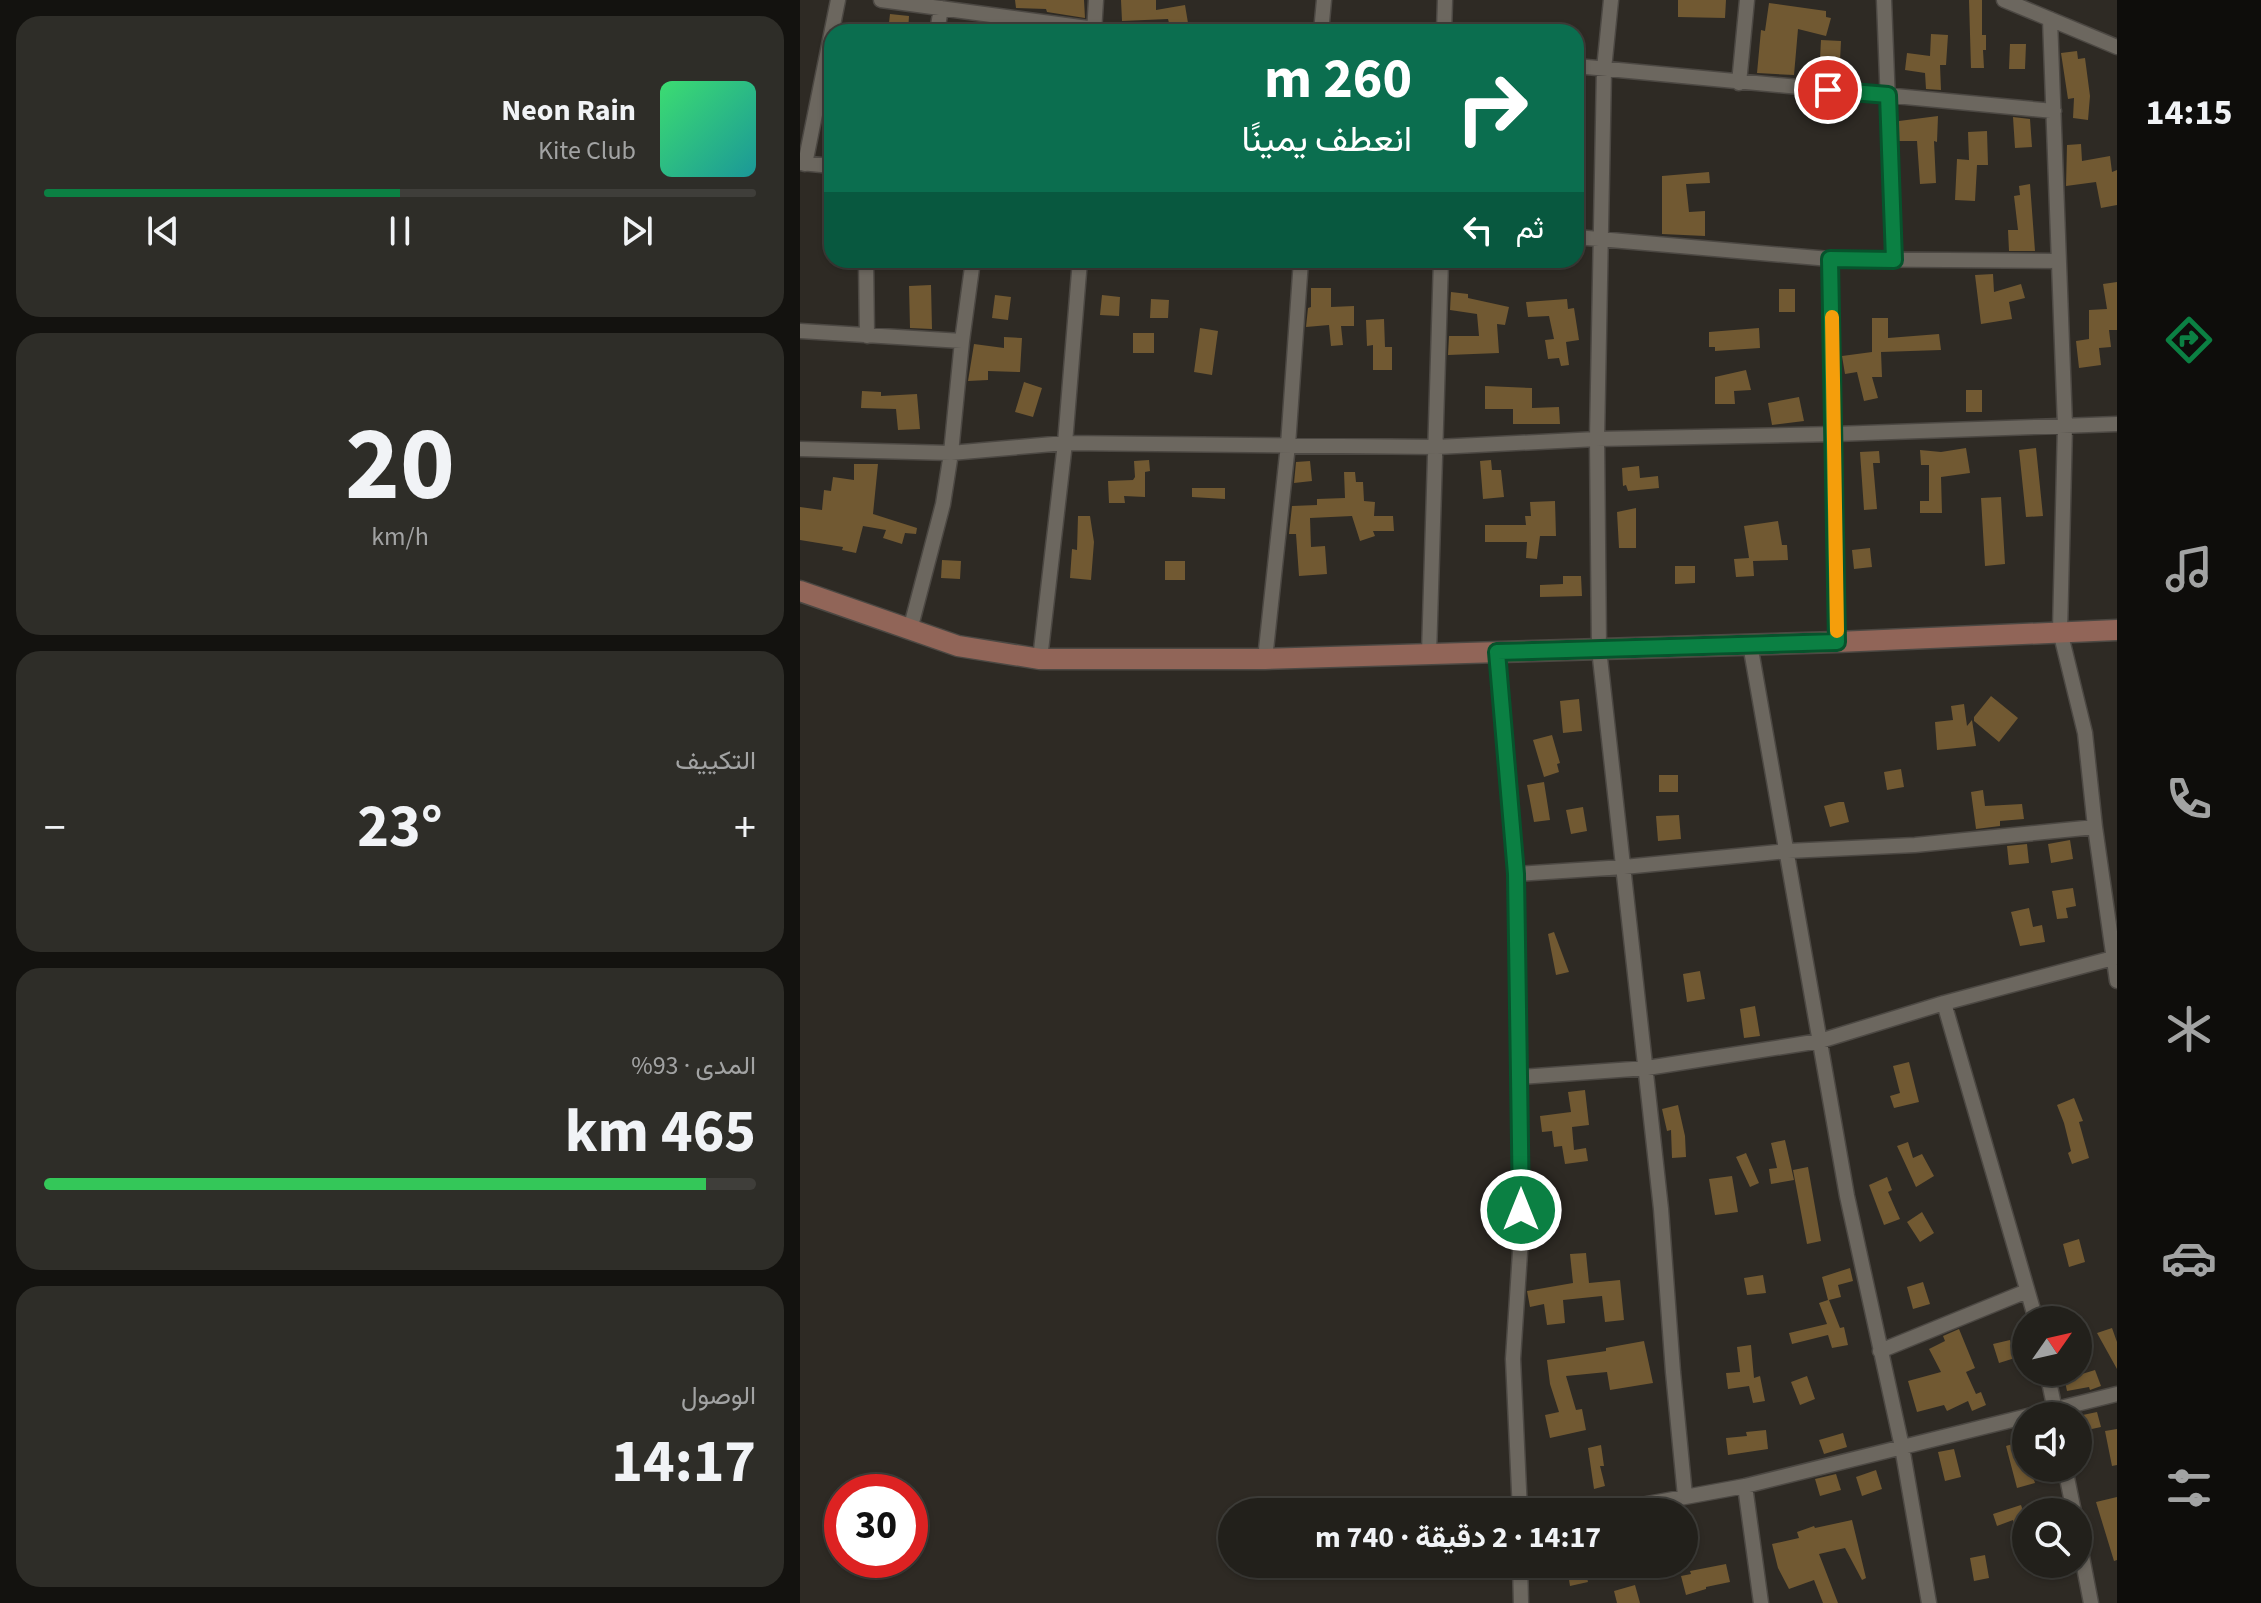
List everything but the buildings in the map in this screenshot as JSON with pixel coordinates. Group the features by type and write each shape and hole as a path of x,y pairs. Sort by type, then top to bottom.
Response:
{"main road":[{"path":"800,591 958,646 1040,659 1265,659 1837,642 2117,630"}],"street":[{"path":"833,24 838,0"},
{"path":"881,0 1047,24"},
{"path":"1094,24 1096,0"},
{"path":"1322,24 1324,0"},
{"path":"1444,24 1445,0"},
{"path":"1611,0 1604,69 1597,439 1599,649 1635,987 1647,1068 1685,1496"},
{"path":"1739,83 1747,0"},
{"path":"1884,0 1894,260"},
{"path":"2004,0 2117,47"},
{"path":"938,24 941,8"},
{"path":"2050,19 2065,426 2060,631 2085,733 2117,981"},
{"path":"824,66 803,164 824,165"},
{"path":"1584,67 2054,111"},
{"path":"1584,238 1830,259 2057,261"},
{"path":"1830,259 1837,642"},
{"path":"866,268 867,336"},
{"path":"910,630 943,504 972,268"},
{"path":"1040,659 1065,443 1079,268"},
{"path":"1265,659 1288,445 1300,268"},
{"path":"1429,654 1441,268"},
{"path":"800,331 962,341"},
{"path":"800,449 951,453 1065,443 1437,447 1597,439 2117,424"},
{"path":"1750,644 1847,1196 1902,1447 1929,1603"},
{"path":"1497,652 1516,874 1521,1237 1513,1359 1519,1498"},
{"path":"1516,874 1788,851 1915,845 2095,827"},
{"path":"1520,1077 1647,1068 1820,1041 1944,1003 2115,958"},
{"path":"1944,1003 2032,1306"},
{"path":"1880,1351 2027,1291"},
{"path":"2089,1402 2117,1394"},
{"path":"1675,1498 1745,1486 2012,1422"},
{"path":"1745,1486 1761,1603"},
{"path":"1520,1578 1521,1603"},
{"path":"2086,1578 2091,1603"}],"slow traffic":[{"path":"1832,317 1837,631"}],"route":[{"path":"1521,1210 1516,874 1497,652 1837,642 1830,259 1894,260 1888,95 1828,90"}]}
